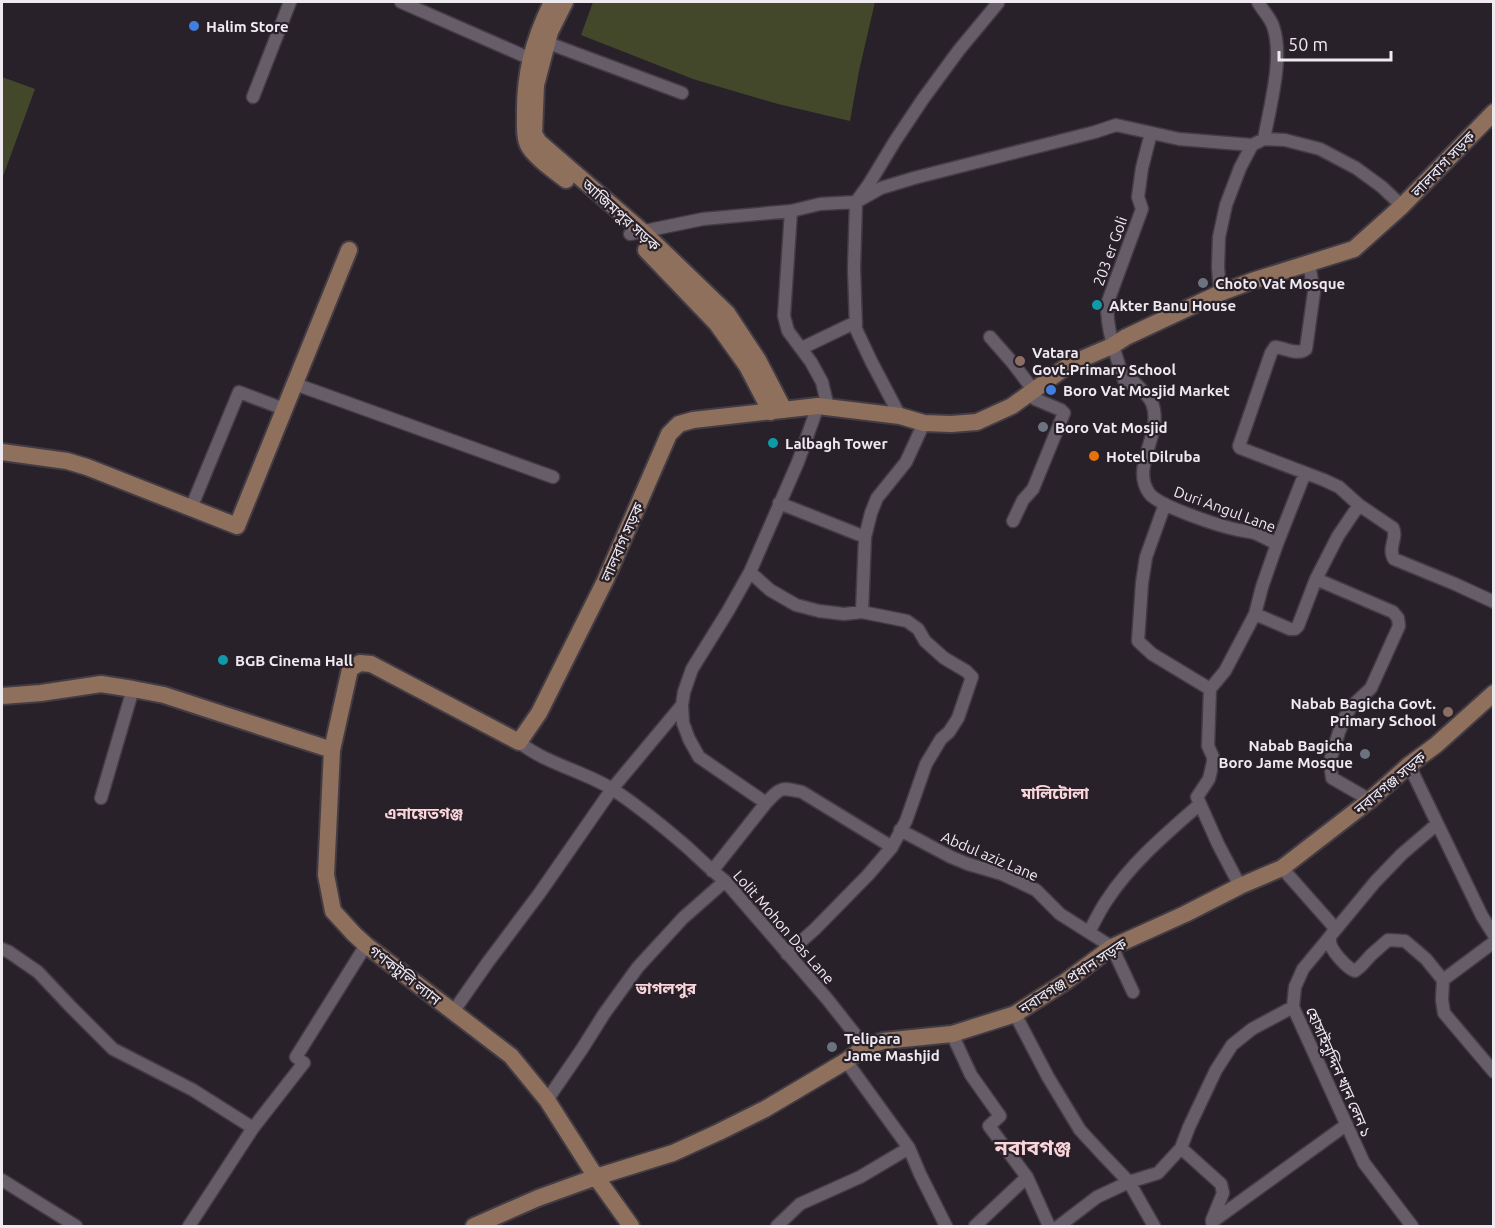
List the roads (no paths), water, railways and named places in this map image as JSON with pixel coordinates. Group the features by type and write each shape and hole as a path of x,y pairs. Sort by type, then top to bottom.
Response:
{"street":[{"path":"253,97 290,2"},
{"path":"401,2 531,59"},
{"name":"আজিমপুর সড়ক","path":"552,2 539,28 542,40 536,85 534,134 539,142 636,233 717,324 778,411"},
{"name":"আজিমপুর সড়ক","path":"565,2 550,33 542,40 531,59 525,97 526,139 529,148 548,166 636,233"},
{"path":"1220,293 1219,237 1226,205 1240,168 1252,146 1264,139 1277,68 1277,46 1272,24 1258,2"},
{"path":"900,416 856,329 854,268 856,202 923,99 998,3"},
{"path":"542,40 682,93"},
{"name":"লালবাগ সড়ক","path":"519,741 539,713 605,581 669,435 679,424 693,420 823,407 900,416 924,423 977,422 1012,406 1070,364 1220,293 1354,249 1402,206 1494,112"},
{"path":"636,233 703,219 791,211 820,204 856,202 881,188 914,178 1116,125 1179,139 1252,146"},
{"name":"203 er Goli","path":"1112,346 1107,304 1142,209 1138,197 1142,168 1151,134"},
{"name":"লালবাগ সড়ক","path":"1264,139 1286,140 1320,148 1356,168 1402,206"},
{"path":"766,802 699,757 683,723 682,705 692,669 750,572 823,407 822,382 789,331 784,316 791,211"},
{"path":"2,452 77,464 237,526 349,250"},
{"path":"1309,264 1314,292 1306,349 1299,352 1275,347 1239,446 1242,450 1339,487 1359,505 1393,528 1395,532 1391,554 1394,559 1494,602"},
{"path":"802,348 856,322"},
{"path":"990,337 1034,391 1035,399 1064,413 1033,489 1023,500 1013,521"},
{"name":"Duri Angul Lane","path":"1112,346 1125,383 1134,382 1151,401 1154,425 1142,474 1150,494 1165,504 1233,529 1256,533 1277,544 1305,473"},
{"path":"295,384 553,477"},
{"path":"190,508 238,392 284,410"},
{"path":"862,612 865,537 871,513 877,498 906,462 924,423"},
{"path":"779,503 865,537"},
{"path":"1165,504 1146,557 1138,641 1152,654 1210,689"},
{"path":"1255,614 1290,628 1295,629 1298,626 1316,579 1338,536 1359,505"},
{"path":"1240,886 1197,798 1209,779 1213,762 1208,746 1210,689 1225,671 1255,614 1277,544"},
{"path":"750,572 770,590 796,605 844,615 862,612 908,621 944,658 972,677 958,718 949,732 941,739 926,764 906,821 892,847 830,914 787,954"},
{"path":"1316,579 1393,612 1398,618 1399,626 1371,688 1351,707 1345,717 1330,761 1332,778 1370,800"},
{"name":"গণকটুলি ল্যান","path":"519,741 371,664 360,663 350,669 332,750 326,874 333,911 366,945 511,1056 547,1100 631,1227"},
{"path":"2,696 101,684 134,689 164,695 332,750"},
{"path":"101,798 134,689"},
{"name":"নবাবগঞ্জ সড়ক","path":"1282,868 1370,800 1494,693"},
{"path":"453,1012 612,789 682,705"},
{"name":"Lolit Mohon Das Lane","path":"519,741 532,752 612,789 687,847 725,881 828,1000 865,1047"},
{"path":"1409,765 1482,916 1494,935"},
{"path":"712,871 766,802 777,791 787,788 802,792 892,847"},
{"path":"1089,932 1107,899 1135,864 1157,841 1200,804"},
{"name":"হোসাইনুদ্দিন খান লেন ১","path":"1412,1227 1364,1163 1293,1007 1295,987 1303,969 1335,928 1402,854 1437,824"},
{"name":"Abdul aziz Lane","path":"900,830 951,857 1002,874 1036,890 1060,914 1112,947"},
{"path":"1282,868 1335,928 1330,942 1348,969 1355,971 1388,940 1405,941 1426,959 1443,980 1444,1013 1494,1072"},
{"name":"নবাবগঞ্জ প্রধান সড়ক","path":"475,1226 538,1198 673,1153 765,1108 865,1047 883,1041 952,1034 1015,1014 1065,982 1112,947 1282,868"},
{"path":"547,1100 638,967 683,918 725,881"},
{"path":"1443,980 1494,942"},
{"path":"189,1227 254,1128 304,1063 296,1057 366,945"},
{"path":"1112,947 1133,992"},
{"path":"2,949 38,972 113,1049 193,1090 254,1128"},
{"path":"1059,1227 1097,1197 1130,1182 1158,1173 1181,1148 1216,1070 1232,1045 1252,1029 1293,1007"},
{"path":"1015,1014 1048,1077 1080,1130 1130,1182 1154,1227"},
{"path":"952,1034 971,1075 1000,1116 989,1126 1027,1177 1049,1227"},
{"path":"846,1060 909,1148 946,1227"},
{"path":"1213,1225 1346,1125"},
{"path":"777,1227 800,1204 860,1177 909,1148"},
{"path":"1181,1148 1221,1184 1223,1193 1213,1225"},
{"path":"975,1227 1027,1177"},
{"path":"2,1180 76,1227"}],"place":[{"name":"Halim Store","path":"194,26"},
{"name":"Choto Vat Mosque","path":"1203,283"},
{"name":"Akter Banu House","path":"1097,305"},
{"name":"Vatara Govt.Primary School","path":"1020,361"},
{"name":"Boro Vat Mosjid Market","path":"1051,390"},
{"name":"Boro Vat Mosjid","path":"1043,427"},
{"name":"Lalbagh Tower","path":"773,443"},
{"name":"Hotel Dilruba","path":"1094,456"},
{"name":"BGB Cinema Hall","path":"223,660"},
{"name":"Nabab Bagicha Govt. Primary School","path":"1448,712"},
{"name":"Nabab Bagicha Boro Jame Mosque","path":"1365,754"},
{"name":"Telipara Jame Mashjid","path":"832,1047"}],"district":[{"name":"মালিটোলা","path":"1055,793"},
{"name":"এনায়েতগঞ্জ","path":"424,813"},
{"name":"ভাগলপুর","path":"666,988"},
{"name":"নবাবগঞ্জ","path":"1033,1147"}]}
